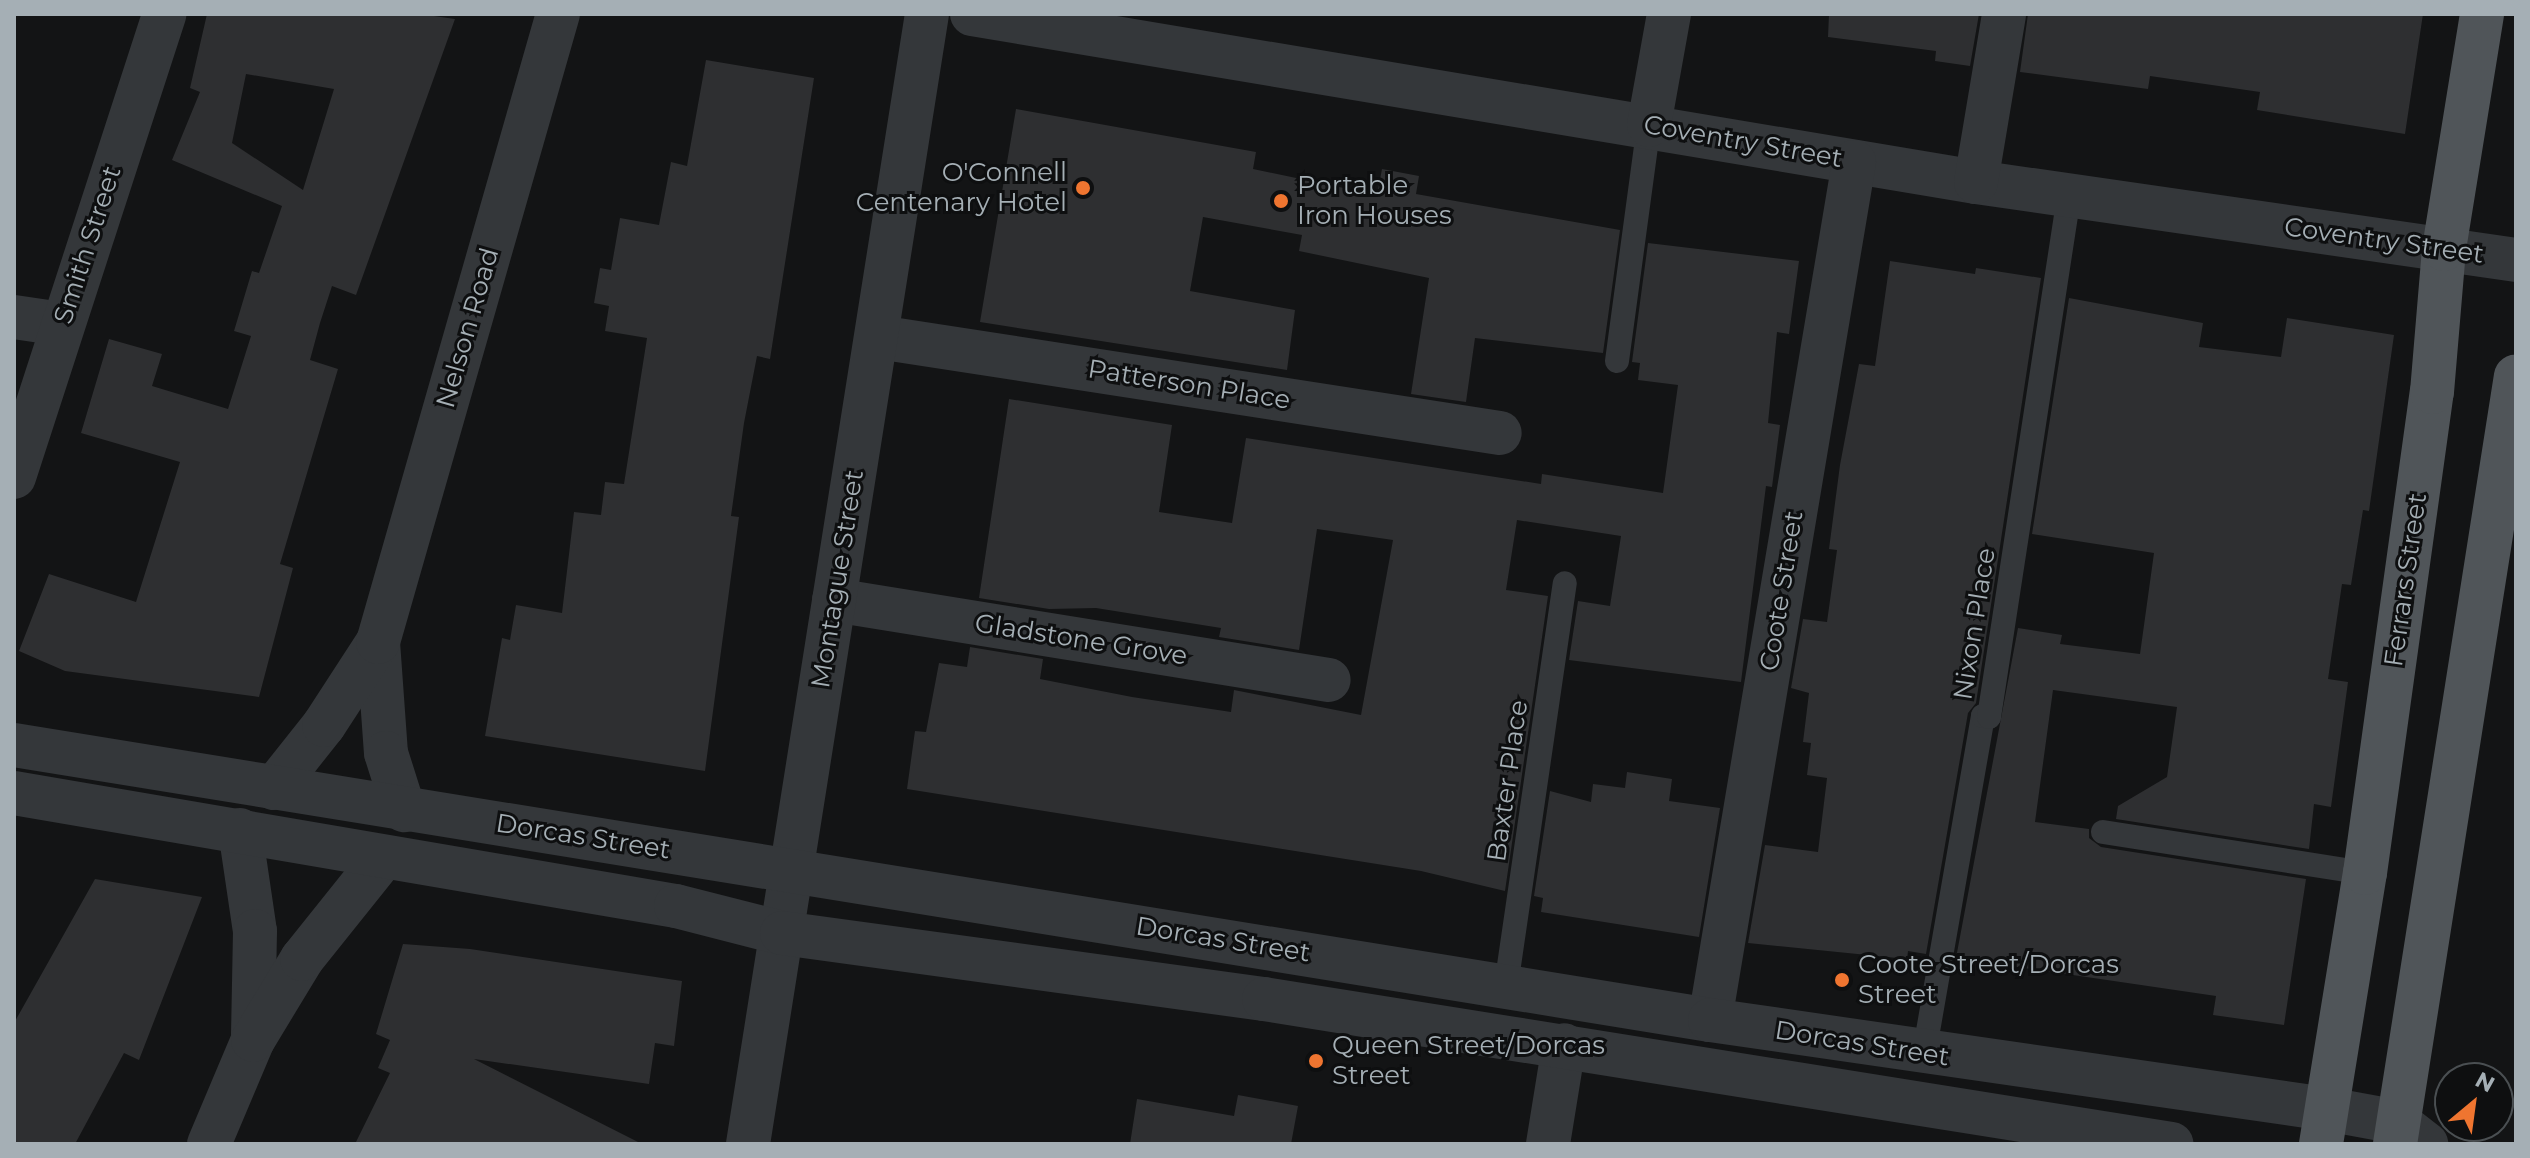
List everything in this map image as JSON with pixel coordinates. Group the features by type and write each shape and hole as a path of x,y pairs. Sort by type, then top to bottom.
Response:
{"main road":[{"name":"Ferrars Street","path":"2324,1127 2365,873 2432,392 2444,249 2482,14"},
{"path":"2406,1137 2516,376"}],"street":[{"name":"Smith Street","path":"14,477 61,324 164,14"},
{"name":"Nelson Road","path":"274,788 324,725 378,642 558,14"},
{"name":"Montague Street","path":"748,1144 927,14"},
{"name":"Coventry Street","path":"972,14 1976,182 2516,260"},
{"path":"1649,125 1669,14"},
{"path":"1976,182 2004,14"},
{"name":"Coote Street","path":"1710,1020 1854,162"},
{"path":"14,317 61,324"},
{"name":"Patterson Place","path":"878,337 1500,433"},
{"name":"Gladstone Grove","path":"834,600 1329,680"},
{"name":"Nelson Road","path":"378,642 386,753 404,810"},
{"name":"Dorcas Street","path":"14,745 1924,1054 2324,1127 2406,1137"},
{"name":"Dorcas Street","path":"14,793 676,906 782,933 1564,1045 2171,1144"},
{"path":"240,830 255,931 253,1040"},
{"path":"209,1144 253,1040 320,934 383,858"},
{"path":"1548,1144 1564,1045"}],"lane":[{"path":"1617,361 1649,125"},
{"name":"Nixon Place","path":"1924,1054 1983,716 1989,717 2069,196"},
{"name":"Baxter Place","path":"1506,986 1565,583"},
{"path":"2103,832 2365,873"}],"building":[{"path":"207,14 420,14 455,19 356,295 332,286 320,323 310,360 338,369 280,564 293,568 259,697 65,671 19,651 49,574 136,602 180,462 81,433 109,339 162,354 152,386 228,409 251,336 234,331 252,271 259,273 282,206 172,160 200,92 190,88","holes":["246,74 334,89 303,190 232,143"]},
{"path":"1829,14 1979,14 1970,66 1935,61 1936,51 1828,37"},
{"path":"2028,14 2423,14 2405,134 2257,110 2260,92 2150,76 2148,89 2020,72"},
{"path":"706,60 814,78 770,359 757,356 744,423 731,516 739,517 705,771 485,736 502,638 510,640 516,605 562,613 574,512 601,515 605,482 624,484 647,338 605,331 609,306 594,303 600,268 611,270 620,218 659,225 671,162 687,166"},
{"path":"1016,109 1256,152 1253,169 1377,195 1382,169 1419,176 1416,194 1620,230 1603,353 1475,338 1466,402 1411,394 1429,278 1299,251 1302,235 1203,217 1190,291 1295,310 1287,370 980,322"},
{"path":"1648,243 1799,261 1789,334 1777,332 1768,423 1780,425 1772,487 1766,486 1741,682 1569,660 1578,601 1610,606 1621,536 1517,520 1506,590 1548,596 1505,891 1421,871 907,789 915,731 926,732 939,663 967,667 970,647 1043,659 1040,679 1132,697 1231,712 1234,690 1361,715 1393,540 1317,529 1299,650 1219,637 1221,628 1096,608 1049,609 979,598 1009,399 1172,425 1159,512 1232,523 1246,438 1541,484 1542,474 1663,493 1678,385 1638,380 1640,363 1632,362"},
{"path":"1890,261 1975,274 1976,268 2041,278 1976,703 1968,713 1926,954 1908,951 1907,959 1748,943 1765,845 1818,852 1827,778 1807,775 1811,743 1803,742 1809,693 1791,688 1803,619 1827,622 1837,550 1829,549 1840,465 1859,364 1875,366"},
{"path":"2069,298 2203,323 2199,347 2281,357 2287,318 2394,335 2369,511 2363,510 2351,585 2342,584 2328,679 2348,682 2331,807 2314,804 2309,849 2116,819 2118,806 2167,777 2177,707 2053,690 2035,822 2089,829 2089,838 2101,847 2306,879 2284,1025 2213,1015 2216,996 1956,958 2018,628 2062,635 2060,644 2140,654 2154,553 2032,534"},
{"path":"1627,772 1672,779 1669,801 1720,808 1699,937 1541,912 1543,898 1534,896 1550,791 1591,802 1593,784 1625,788"},
{"path":"95,879 202,897 139,1060 124,1053 75,1144 14,1144 14,1023"},
{"path":"403,944 470,949 682,981 674,1046 655,1043 649,1084 474,1059 642,1144 355,1144 390,1073 378,1068 390,1040 376,1034"},
{"path":"1238,1095 1298,1106 1291,1144 1130,1144 1137,1099 1234,1116"}],"place":[{"name":"O'Connell Centenary Hotel","path":"1083,188"},
{"name":"Portable Iron Houses","path":"1281,201"},
{"name":"Coote Street/Dorcas Street","path":"1842,980"},
{"name":"Queen Street/Dorcas Street","path":"1316,1061"}]}
